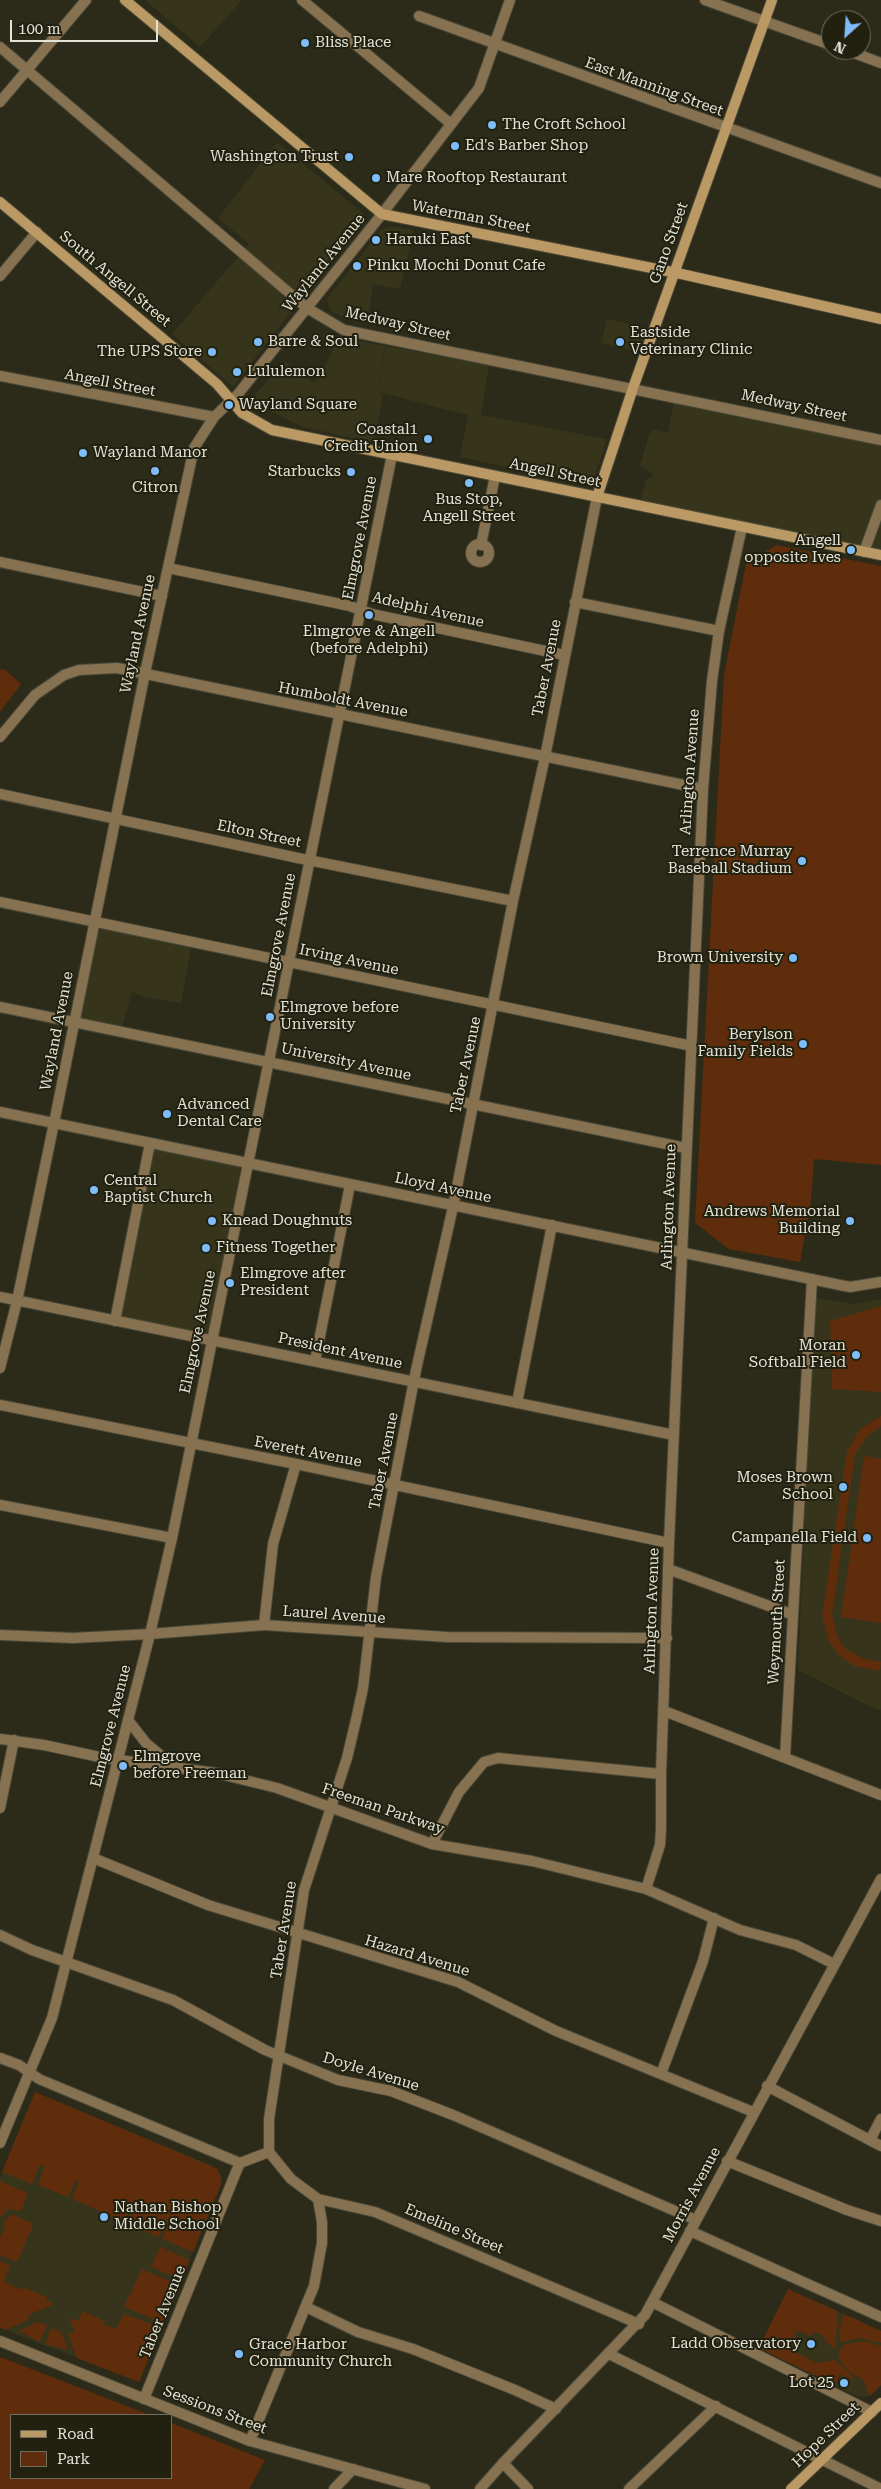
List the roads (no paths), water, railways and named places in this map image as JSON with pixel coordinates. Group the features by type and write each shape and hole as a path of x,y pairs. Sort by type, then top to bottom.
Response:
{"main road":[{"name":"Waterman Street","path":"125,0 382,214 674,273 881,319"},
{"name":"Gano Street","path":"597,497 633,388 772,0"},
{"name":"South Angell Street","path":"0,202 217,384 232,401"},
{"name":"Angell Street","path":"232,401 249,418 272,430 881,555"},
{"name":"Hope Street","path":"791,2489 881,2403"}],"street":[{"path":"0,102 86,0"},
{"path":"302,0 451,124"},
{"name":"Wayland Avenue","path":"0,1368 17,1301 115,819 192,454 214,417 232,401 307,308 480,86 510,0"},
{"path":"705,0 821,41"},
{"name":"East Manning Street","path":"419,16 494,45 881,183"},
{"name":"Medway Street","path":"0,47 307,308 327,322 360,334 633,388 881,440"},
{"path":"0,276 37,232"},
{"name":"Angell Street","path":"0,376 214,417"},
{"name":"Elmgrove Avenue","path":"0,2143 50,2026 150,1634 172,1538 392,455"},
{"path":"481,545 495,476"},
{"name":"Taber Avenue","path":"269,2152 268,2118 304,1890 347,1758 363,1688 376,1577 414,1382 453,1207 512,901 545,757 597,497"},
{"path":"864,552 881,505"},
{"name":"Arlington Avenue","path":"646,1889 660,1846 669,1543 703,789 712,681 719,631 742,527"},
{"path":"0,562 162,596"},
{"name":"Adelphi Avenue","path":"168,568 564,655"},
{"path":"575,602 719,631"},
{"name":"Humboldt Avenue","path":"0,737 35,695 64,675 79,670 98,668 145,674 703,789"},
{"name":"Elton Street","path":"0,794 512,901"},
{"name":"Irving Avenue","path":"0,902 692,1046"},
{"name":"University Avenue","path":"0,1007 686,1148"},
{"name":"Lloyd Avenue","path":"0,1112 453,1207 552,1225 812,1279 850,1286 881,1282"},
{"path":"115,1321 150,1143"},
{"path":"315,1362 350,1185"},
{"path":"517,1403 552,1225"},
{"name":"Weymouth Street","path":"785,1757 791,1614 812,1279"},
{"name":"President Avenue","path":"0,1297 674,1435"},
{"name":"Everett Avenue","path":"0,1405 394,1484 669,1543"},
{"path":"264,1625 273,1544 296,1464"},
{"path":"0,1505 172,1538"},
{"path":"668,1569 791,1614"},
{"name":"Laurel Avenue","path":"0,1635 73,1638 264,1625 447,1637 667,1638"},
{"path":"664,1711 881,1795"},
{"path":"128,1720 146,1743 176,1768"},
{"name":"Freeman Parkway","path":"0,1738 118,1759 216,1773 277,1788 432,1844 540,1863 646,1889 740,1930 796,1945 834,1964"},
{"path":"0,1808 9,1775 14,1740"},
{"path":"432,1844 459,1792 484,1762 508,1759 661,1774"},
{"name":"Hazard Avenue","path":"93,1858 208,1905 297,1935 458,1982 556,2031 753,2112"},
{"name":"Morris Avenue","path":"480,2489 639,2324 881,1879"},
{"path":"661,2074 700,1970 714,1918"},
{"name":"Doyle Avenue","path":"0,1935 32,1950 173,2000 279,2056 338,2080 391,2091 453,2115 696,2220"},
{"path":"0,2058 19,2066 39,2080 240,2163 269,2152"},
{"path":"767,2086 881,2146"},
{"path":"870,2140 881,2119"},
{"name":"Emeline Street","path":"269,2152 291,2179 318,2199 375,2212 639,2324"},
{"path":"727,2161 847,2210 881,2221"},
{"name":"Taber Avenue","path":"144,2399 240,2163"},
{"path":"250,2441 314,2286 321,2253 322,2222 318,2199"},
{"path":"690,2231 881,2317"},
{"path":"652,2302 872,2412"},
{"path":"306,2307 358,2332 414,2349 556,2409"},
{"name":"Sessions Street","path":"0,2341 250,2441 425,2489"},
{"path":"609,2354 823,2458 881,2489"},
{"path":"629,2489 716,2406"},
{"path":"503,2463 528,2489"},
{"path":"334,2489 353,2469"}],"place":[{"name":"Bliss Place","path":"305,43"},
{"name":"The Croft School","path":"492,125"},
{"name":"Ed's Barber Shop","path":"455,146"},
{"name":"Washington Trust","path":"349,157"},
{"name":"Mare Rooftop Restaurant","path":"376,178"},
{"name":"Haruki East","path":"376,240"},
{"name":"Pinku Mochi Donut Cafe","path":"357,266"},
{"name":"Barre & Soul","path":"258,342"},
{"name":"Eastside Veterinary Clinic","path":"620,342"},
{"name":"The UPS Store","path":"212,352"},
{"name":"Lululemon","path":"237,372"},
{"name":"Wayland Square","path":"229,405"},
{"name":"Coastal1 Credit Union","path":"428,439"},
{"name":"Wayland Manor","path":"83,453"},
{"name":"Citron","path":"155,471"},
{"name":"Starbucks","path":"351,472"},
{"name":"Bus Stop, Angell Street","path":"469,483"},
{"name":"Angell opposite Ives","path":"851,550"},
{"name":"Elmgrove & Angell (before Adelphi)","path":"369,615"},
{"name":"Terrence Murray Baseball Stadium","path":"802,861"},
{"name":"Brown University","path":"793,958"},
{"name":"Elmgrove before University","path":"270,1017"},
{"name":"Berylson Family Fields","path":"803,1044"},
{"name":"Advanced Dental Care","path":"167,1114"},
{"name":"Central Baptist Church","path":"94,1190"},
{"name":"Knead Doughnuts","path":"212,1221"},
{"name":"Andrews Memorial Building","path":"850,1221"},
{"name":"Fitness Together","path":"206,1248"},
{"name":"Elmgrove after President","path":"230,1283"},
{"name":"Moran Softball Field","path":"856,1355"},
{"name":"Moses Brown School","path":"843,1487"},
{"name":"Campanella Field","path":"867,1538"},
{"name":"Elmgrove before Freeman","path":"123,1766"},
{"name":"Nathan Bishop Middle School","path":"104,2217"},
{"name":"Ladd Observatory","path":"811,2344"},
{"name":"Grace Harbor Community Church","path":"239,2354"},
{"name":"Lot 25","path":"844,2383"}]}
